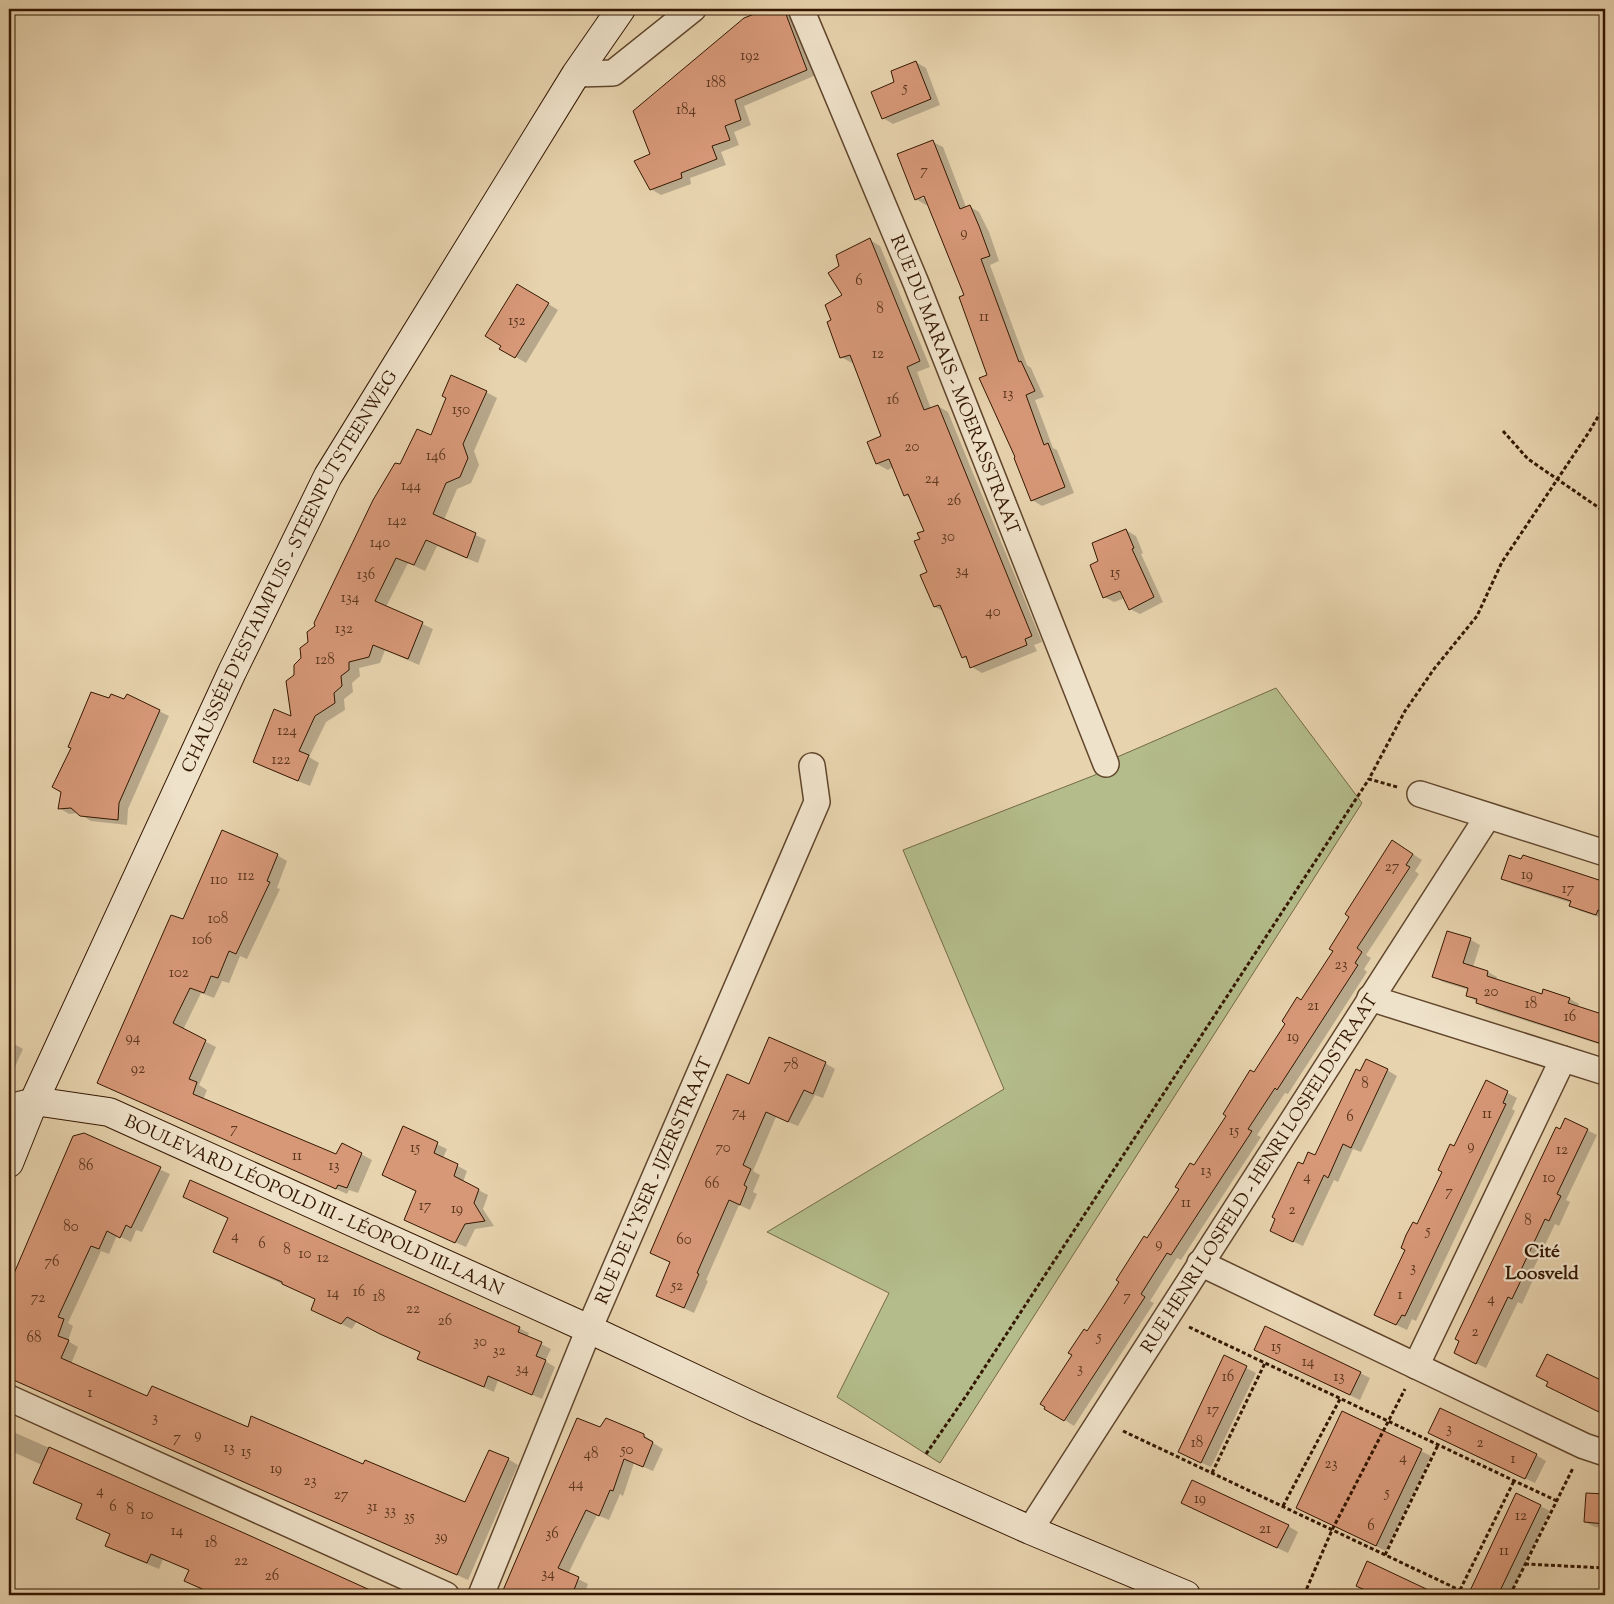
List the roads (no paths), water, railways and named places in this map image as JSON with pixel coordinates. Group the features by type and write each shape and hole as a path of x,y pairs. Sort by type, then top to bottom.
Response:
{"main road":[{"name":"CHAUSSÉE D'ESTAIMPUIS - STEENPUTSTEENWEG","path":"9,1163 21,1104 328,476 576,74 621,9"},
{"name":"BOULEVARD LÉOPOLD III - LÉOPOLD III-LAAN","path":"21,1104 109,1112 589,1329 908,1476 1030,1530 1186,1595"}],"street":[{"path":"576,74 613,73 693,9"},
{"name":"RUE DU MARAIS - MOERASSTRAAT","path":"801,9 916,283 1106,764"},
{"name":"RUE DE L'YSER - IJZERSTRAAT","path":"481,1595 589,1329 816,802 812,766"},
{"path":"1420,794 1605,853"},
{"name":"RUE HENRI LOSFELD - HENRI LOSFELDSTRAAT","path":"1030,1530 1488,816"},
{"path":"1370,998 1605,1072"},
{"path":"1416,1366 1564,1059"},
{"path":"1200,1263 1595,1450"},
{"path":"9,1398 446,1595"}],"district":[{"name":"Cité Loosveld","path":"1542,1261"}]}
